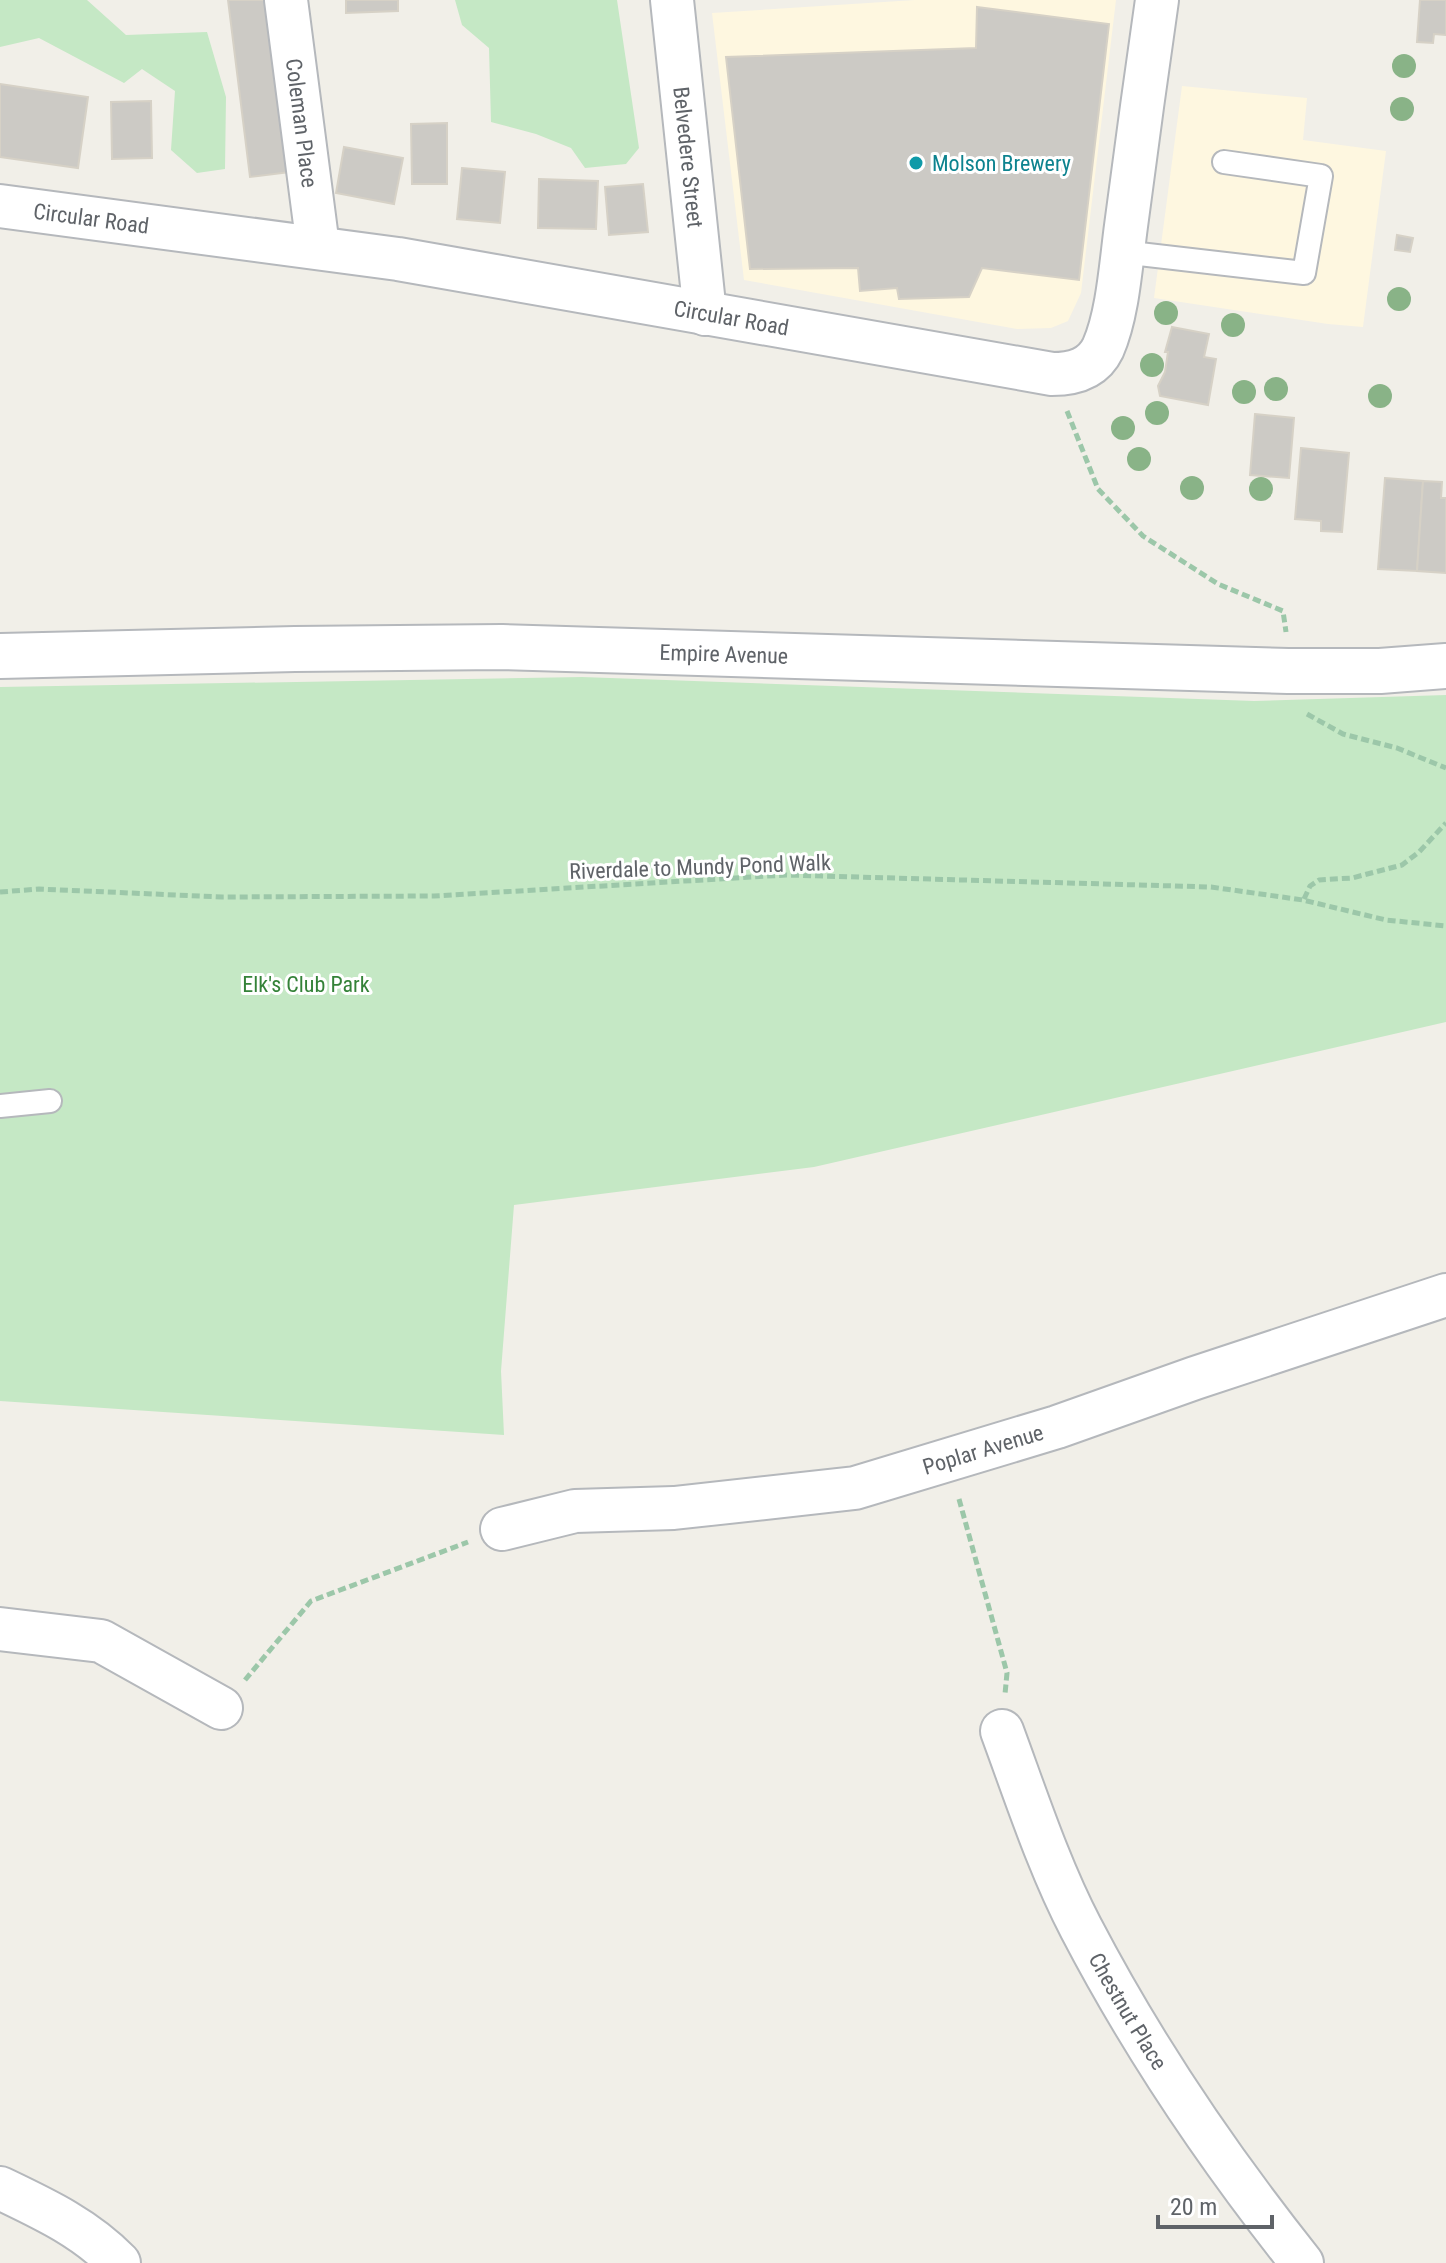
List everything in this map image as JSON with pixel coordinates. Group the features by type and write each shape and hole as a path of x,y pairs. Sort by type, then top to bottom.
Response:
{"street":[{"name":"Coleman Place","path":"286,0 318,247"},
{"name":"Belvedere Street","path":"672,0 705,314"},
{"name":"Circular Road","path":"0,206 136,226 318,247 1052,374 1078,372 1102,350 1112,311 1157,0"},
{"name":"Empire Avenue","path":"0,656 502,647 1288,671 1380,671 1446,666"},
{"name":"Poplar Avenue","path":"502,1529 575,1511 674,1508 855,1488 1057,1427 1446,1295"},
{"path":"0,1629 101,1641 221,1708"},
{"name":"Chestnut Place","path":"1002,1731 1027,1801 1080,1926 1129,2015 1201,2127 1302,2263"},
{"path":"0,2188 59,2216 104,2247 119,2263"}],"lane":[{"path":"1122,252 1304,273 1321,176 1224,162"},
{"path":"0,1106 50,1101"}],"path":[{"path":"1067,410 1098,489 1125,518 1143,536 1218,584 1283,611 1288,640"},
{"path":"1305,712 1343,734 1397,748 1446,768"},
{"path":"1303,900 1310,886 1319,880 1352,878 1402,865 1446,823"},
{"name":"Riverdale to Mundy Pond Walk","path":"0,892 39,889 222,897 434,896 786,875 1211,887 1303,900 1386,920 1446,926"},
{"path":"958,1498 1007,1673 1002,1731"},
{"path":"221,1708 311,1601 502,1529"}],"shaded area":[{"name":"Molson Brewery","path":"915,0 1116,0 1081,293 1068,321 1051,328 1017,329 744,280 712,13"},
{"path":"1182,86 1307,98 1303,140 1386,151 1363,327 1154,298"}],"green space":[{"path":"0,0 87,0 126,35 207,32 226,97 225,169 197,173 171,150 175,91 142,69 124,83 39,38 0,47"},
{"path":"455,0 617,0 639,148 626,164 585,168 571,148 536,134 491,122 489,48 462,25"},
{"name":"Elk's Club Park","path":"582,677 1254,701 1446,695 1446,1022 814,1167 514,1205 501,1371 504,1435 0,1401 0,687"}],"building":[{"path":"228,0 278,0 299,171 250,177"},
{"path":"346,0 398,0 398,11 346,13"},
{"path":"1420,0 1446,0 1446,35 1434,34 1433,43 1417,42"},
{"name":"Molson Brewery","path":"977,7 1109,24 1079,280 982,268 969,297 899,299 897,288 860,291 858,268 750,269 726,57 976,48"},
{"path":"0,84 88,97 78,168 0,157"},
{"path":"151,101 152,158 112,159 111,102"},
{"path":"447,123 447,184 412,184 411,124"},
{"path":"344,147 403,158 394,204 336,193"},
{"path":"462,168 505,172 500,223 457,219"},
{"path":"539,179 598,181 596,229 538,228"},
{"path":"643,184 648,232 609,235 605,187"},
{"path":"1397,235 1413,238 1410,252 1395,250"},
{"path":"1172,327 1209,334 1204,357 1216,359 1208,405 1160,396 1158,386 1165,372 1168,352 1165,352"},
{"path":"1255,414 1294,418 1289,478 1250,475"},
{"path":"1301,448 1349,453 1342,532 1321,531 1321,521 1295,519"},
{"path":"1385,478 1423,481 1417,571 1378,569"},
{"path":"1423,481 1442,482 1441,498 1446,498 1446,573 1417,571"}],"place":[{"name":"Molson Brewery","path":"916,163"}]}
